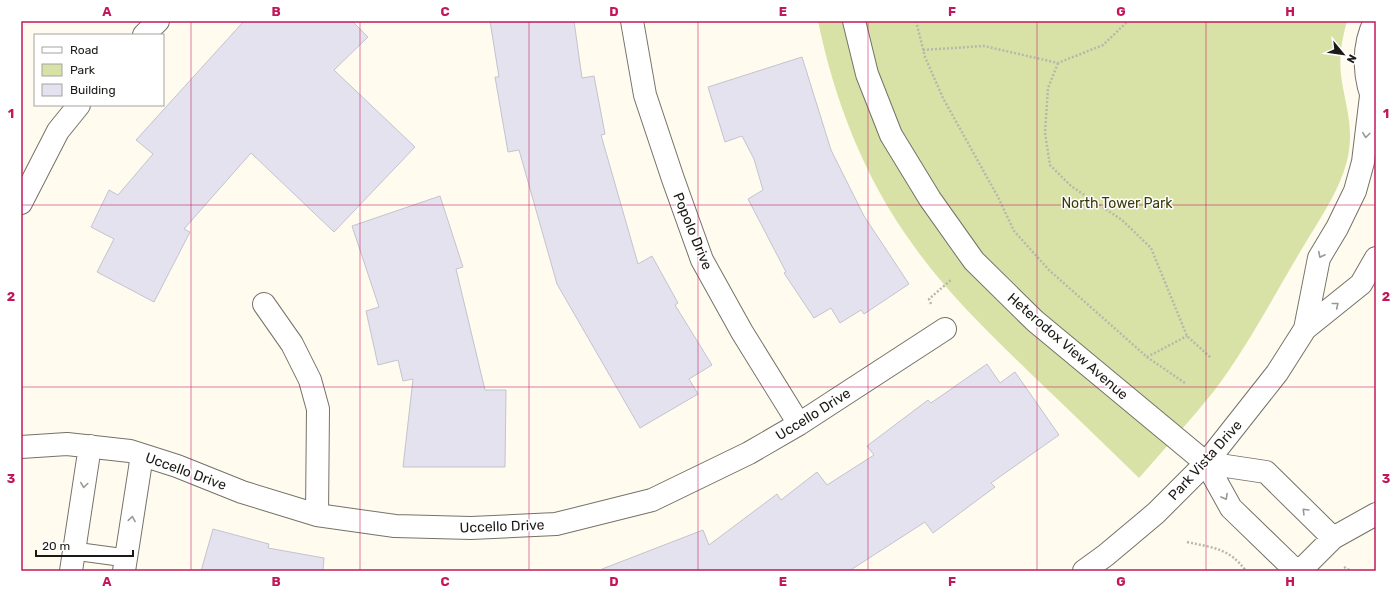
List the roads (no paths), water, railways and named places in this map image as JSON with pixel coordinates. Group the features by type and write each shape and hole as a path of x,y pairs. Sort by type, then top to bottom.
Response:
{"street":[{"path":"145,34 158,21"},
{"name":"Popolo Drive","path":"632,21 646,95 673,179 702,260 742,332 799,424"},
{"name":"Heterodox View Avenue","path":"854,21 867,74 891,135 930,199 974,261 1034,321 1206,463"},
{"name":"Park Vista Drive","path":"1306,329 1319,258 1337,228 1355,191 1363,162 1374,102 1366,72 1366,60 1370,36 1375,21"},
{"path":"21,203 58,131 78,106"},
{"name":"Park Vista Drive","path":"1084,571 1106,555 1156,513 1206,463 1277,373 1306,329 1361,284 1376,258"},
{"path":"264,304 292,344 310,380 318,409 317,515"},
{"name":"Uccello Drive","path":"21,446 67,444 130,451 177,466 242,492 317,515 395,526 472,528 556,524 652,500 749,453 799,424 945,329"},
{"path":"72,561 90,446"},
{"path":"125,565 142,455"},
{"path":"1206,463 1266,472 1333,538"},
{"path":"1206,463 1231,508 1296,571"},
{"path":"1300,571 1333,538 1376,514"}],"lane":[{"path":"72,561 125,565"}],"park label":[{"name":"North Tower Park","path":"1117,203"}]}
